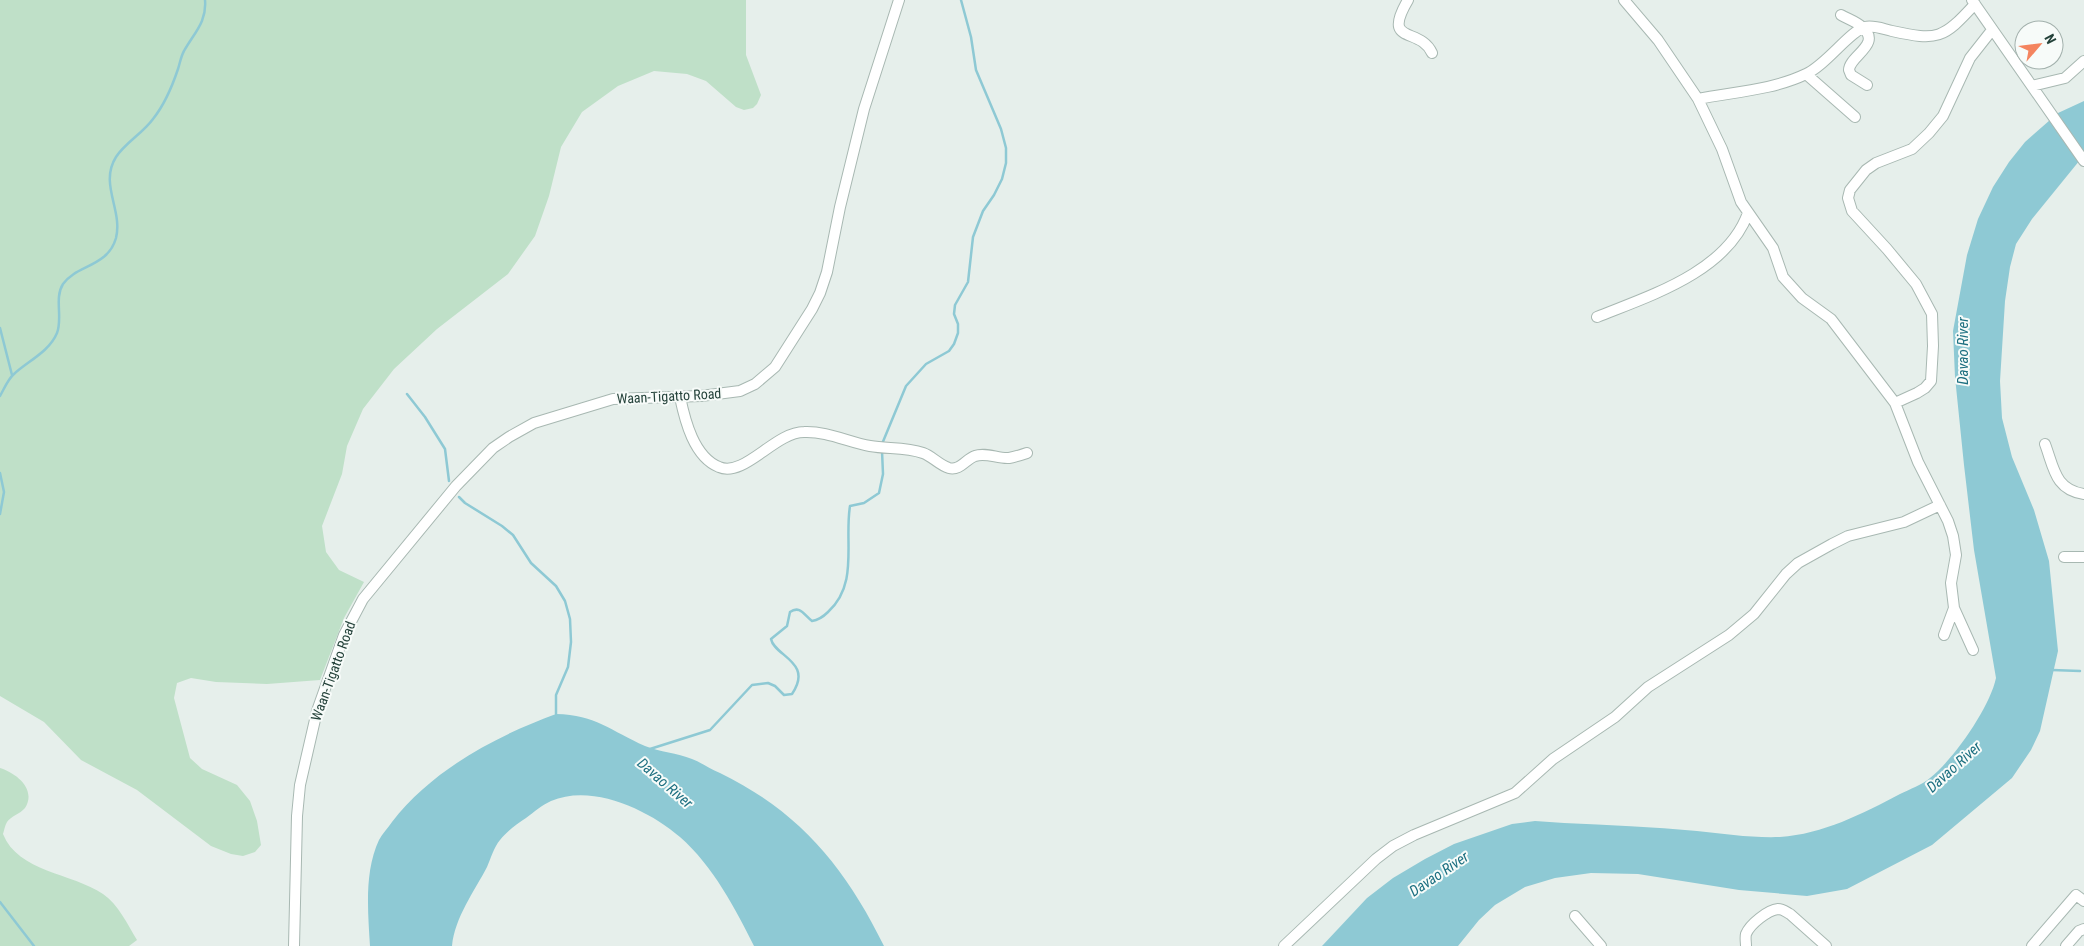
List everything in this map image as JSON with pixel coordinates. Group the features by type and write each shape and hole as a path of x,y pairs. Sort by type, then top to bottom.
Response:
{"street":[{"name":"Waan-Tigatto Road","path":"294,946 297,816 300,786 317,711 344,635 363,600 456,486 493,448 509,437 534,423 614,399 680,397 740,391 755,384 775,367 812,309 827,272 840,207 864,109 899,0"},
{"path":"1408,0 1398,16 1400,28 1404,33 1426,44 1432,53"},
{"path":"1624,0 1658,40 1698,99 1722,149 1738,195 1748,213 1773,248 1783,276 1802,298 1831,319 1895,403 1918,462 1940,505 1953,536 1956,554 1951,584 1954,608 1973,650"},
{"path":"1841,16 1863,27 1880,28 1927,38 1936,36 1955,24 1973,2 2084,161"},
{"path":"1698,99 1778,84 1806,74 1824,62 1848,38 1863,27"},
{"path":"1863,27 1867,35 1868,44 1852,61 1849,70 1851,75 1867,85"},
{"path":"1895,403 1917,393 1931,381 1932,314 1916,284 1887,248 1852,211 1848,198 1850,190 1866,170 1876,163 1912,148 1929,133 1944,116 1966,65 1992,30"},
{"path":"2035,90 2066,78 2084,61"},
{"path":"1806,74 1855,117"},
{"path":"1596,317 1664,289 1710,262 1718,256 1741,228 1748,213"},
{"path":"680,397 684,417 691,435 708,462 721,468 733,468 744,464 782,438 793,433 804,432 824,434 871,446 925,453 949,468 958,468 974,456 981,454 1010,458 1027,453"},
{"path":"2045,444 2064,488 2084,494"},
{"path":"1284,946 1376,859 1393,846 1414,834 1515,793 1553,759 1615,717 1648,687 1729,635 1754,614 1786,574 1798,563 1848,536 1904,522 1940,505"},
{"path":"2064,557 2084,557"},
{"path":"1944,635 1954,608"},
{"path":"2032,946 2076,895 2084,901"},
{"path":"1746,946 1746,933 1750,928 1776,909 1790,914 1826,946"},
{"path":"1575,916 1601,946"},
{"path":"2066,946 2083,929"}],"green space":[{"path":"0,0 746,0 746,55 761,95 757,104 753,108 744,110 736,107 706,81 687,74 654,71 618,86 582,112 561,147 549,196 535,236 508,274 437,329 394,369 363,409 347,446 342,474 322,526 326,552 339,570 364,582 344,618 320,680 267,684 216,682 191,678 177,683 174,698 190,758 202,769 237,785 250,801 257,821 261,845 255,852 243,856 231,854 211,846 137,790 81,760 44,722 0,696"},
{"path":"0,768 18,778 27,788 28,794 25,808 9,820 6,825 3,834 10,847 33,864 103,894 118,909 137,940 129,946 0,946"}],"water":[{"name":"Davao River","path":"2084,101 2084,155 2032,219 2016,244 2010,267 2005,301 2000,381 2002,418 2012,457 2034,510 2049,561 2058,651 2040,731 2031,750 2012,778 1932,845 1847,889 1807,896 1739,890 1638,874 1591,873 1555,878 1525,887 1495,905 1479,920 1458,946 1322,946 1367,898 1393,878 1454,844 1512,824 1535,821 1664,828 1738,836 1780,837 1796,835 1842,822 1920,785 1950,758 1979,717 1987,703 1996,678 1974,550 1955,377 1953,331 1967,255 1978,219 1993,187 2009,162 2025,142 2058,113"},
{"name":"Davao River","path":"556,714 582,717 603,725 645,746 692,759 748,788 774,805 817,844 836,867 869,917 884,946 754,946 731,902 713,874 692,848 680,837 653,817 636,809 602,797 584,795 567,796 551,801 516,825 503,837 496,846 461,915 452,946 370,946 368,892 371,865 379,840 392,822 426,786 467,757 488,744"}],"waterway":[{"path":"0,396 12,376 44,351 57,333 59,327 59,295 63,284 76,273 106,255 112,248 116,238 117,217 110,187 111,167 124,147 149,124 165,101 183,53 202,21 205,0"},
{"path":"882,444 906,386 926,364 949,351 954,344 958,333 958,324 954,314 955,305 968,282 973,237 983,211 1002,179 1006,163 1006,148 1001,129 976,70 971,37 961,0"},
{"path":"0,328 12,375"},
{"path":"407,394 425,417 445,449 449,481"},
{"name":"Davao River","path":"650,749 710,730 752,685 768,683 775,686 784,695 792,694 798,683 796,667 774,645 771,639 787,626 790,612 793,610 799,610 814,621 828,612 838,601 844,589 847,576 850,506 864,503 879,493 883,474 882,451"},
{"path":"0,473 4,492 0,514"},
{"path":"459,497 513,535 531,563 556,586 565,601 570,619 571,642 568,667 556,695 556,714"},
{"path":"2052,670 2080,671"},
{"path":"0,902 34,946"}]}
